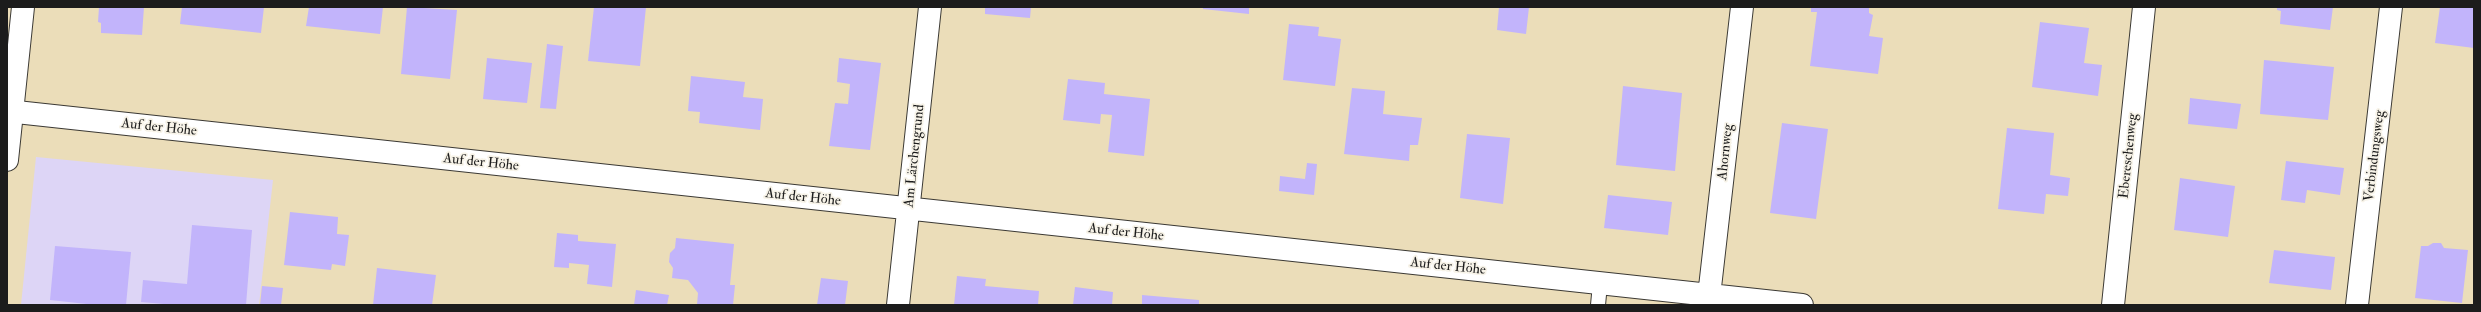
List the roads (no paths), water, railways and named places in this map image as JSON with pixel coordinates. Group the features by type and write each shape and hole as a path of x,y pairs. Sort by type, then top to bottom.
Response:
{"street":[{"path":"7,160 10,111 23,7"},
{"name":"Am Lärchengrund","path":"898,305 930,7"},
{"name":"Ahornweg","path":"1709,296 1742,7"},
{"name":"Ebereschenweg","path":"2113,305 2144,7"},
{"name":"Verbindungsweg","path":"2358,305 2392,7"},
{"name":"Auf der Höhe","path":"10,111 909,210 1802,305"}],"lane":[{"path":"1598,305 1600,284"}]}
